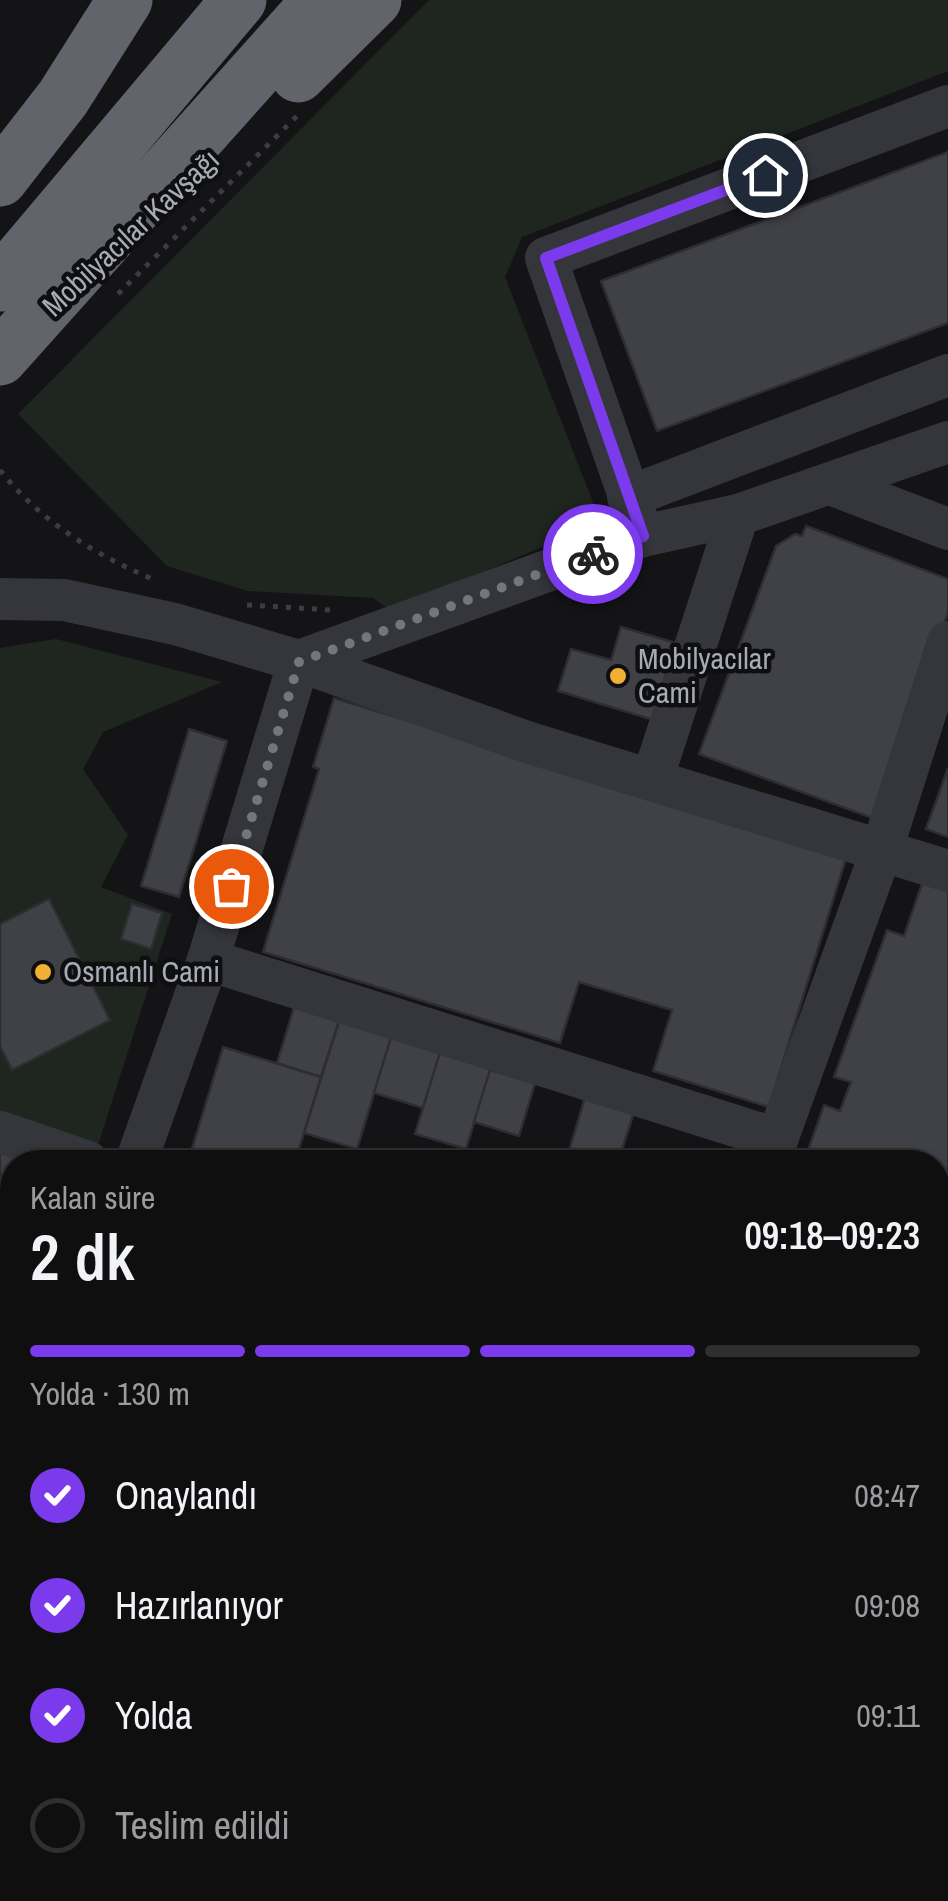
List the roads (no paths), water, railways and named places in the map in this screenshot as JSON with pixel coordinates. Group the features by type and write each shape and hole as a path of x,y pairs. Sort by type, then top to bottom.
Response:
{"highway":[{"path":"0,179 63,98 125,0"},
{"name":"Mobilyacılar Kavşağı","path":"10,323 239,0"},
{"name":"Mobilyacılar Kavşağı","path":"10,323 320,0"},
{"name":"Mobilyacılar Kavşağı","path":"10,323 170,202 374,0"}],"street":[{"path":"643,536 546,258 948,106"},
{"path":"628,496 948,374"},
{"path":"299,662 643,536 738,514 948,442"},
{"path":"830,484 948,529"},
{"path":"652,780 738,514"},
{"path":"0,598 64,600 121,610 299,662 530,743 948,871"},
{"path":"773,1150 882,849 948,642"},
{"path":"140,1150 208,960 299,662"},
{"path":"208,960 770,1150"},
{"path":"0,1132 53,1150"}],"place":[{"name":"Mobilyacılar Cami","path":"618,676"},
{"name":"Osmanlı Cami","path":"43,972"}]}
